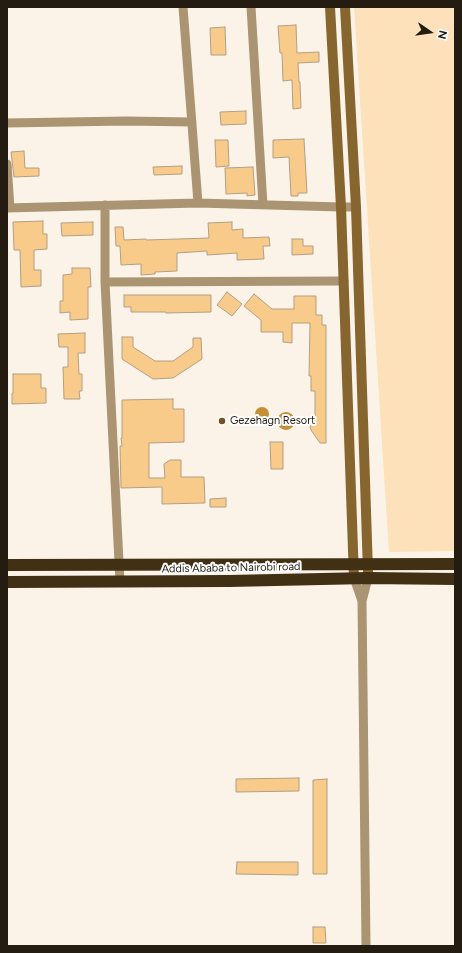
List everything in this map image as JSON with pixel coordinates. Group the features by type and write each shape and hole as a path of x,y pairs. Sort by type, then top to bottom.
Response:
{"highway":[{"name":"Addis Ababa to Nairobi road","path":"7,565 455,564"},
{"name":"Addis Ababa to Nairobi road","path":"7,582 229,581 354,578 455,579"}],"street":[{"path":"183,7 198,203"},
{"path":"251,7 263,205"},
{"path":"330,7 341,207 354,578 362,600"},
{"path":"345,7 356,207 368,564 368,578 362,600 366,946"},
{"path":"7,123 126,121 192,122"},
{"path":"7,164 9,208 198,203 356,207"},
{"path":"104,205 105,282 120,582"},
{"path":"105,282 344,281"}],"shaded area":[{"path":"354,7 455,7 455,551 389,552"},
{"path":"259,407 265,407 269,411 269,417 265,421 259,421 255,417 255,411"},
{"path":"282,412 290,412 295,417 293,428 290,430 282,430 277,425 277,417"}],"building":[{"path":"296,25 297,53 319,52 319,62 298,63 301,108 293,109 292,80 283,81 282,53 280,53 278,26"},
{"path":"225,27 226,55 211,55 210,28"},
{"path":"246,111 246,124 221,125 220,112"},
{"path":"304,139 307,193 298,193 298,196 291,196 289,157 273,158 273,140"},
{"path":"215,140 228,140 229,166 216,167"},
{"path":"24,151 25,168 39,168 39,176 14,177 11,152"},
{"path":"182,166 182,174 154,175 153,167"},
{"path":"253,167 255,195 247,196 247,193 226,194 225,168"},
{"path":"43,221 43,234 47,234 47,249 34,250 34,270 41,270 41,286 21,287 20,250 14,250 13,222"},
{"path":"93,222 93,235 62,236 61,223"},
{"path":"232,222 232,230 243,229 243,238 269,237 270,246 263,246 264,259 237,260 237,253 207,255 207,251 177,253 177,271 155,272 155,274 141,275 141,264 121,265 120,246 116,246 115,227 123,227 124,240 209,238 208,223"},
{"path":"292,239 303,239 303,246 313,246 313,254 292,255"},
{"path":"72,268 90,268 91,287 88,287 88,319 70,320 70,312 60,313 60,301 63,301 63,275 72,274"},
{"path":"227,292 242,304 232,316 217,305"},
{"path":"254,294 272,309 294,309 294,296 316,296 316,315 322,315 322,325 326,325 326,443 320,443 310,427 315,420 315,391 311,391 311,376 309,376 310,323 292,323 292,343 283,342 283,332 261,332 261,320 244,306"},
{"path":"124,295 211,295 211,312 131,312 131,307 124,307"},
{"path":"85,333 85,353 78,353 79,374 82,374 82,391 79,391 80,399 64,399 63,367 68,367 68,347 59,347 58,334"},
{"path":"122,337 133,337 133,347 155,361 173,361 193,347 193,338 201,338 202,359 173,378 153,379 122,359"},
{"path":"13,374 41,374 41,388 46,388 46,403 12,404"},
{"path":"173,399 173,409 184,409 184,442 149,443 149,478 165,478 164,464 170,460 181,460 181,477 204,477 205,503 162,504 162,487 121,488 120,446 122,446 122,400"},
{"path":"270,442 283,442 283,469 271,469"},
{"path":"226,498 226,507 210,507 210,499"},
{"path":"299,778 299,791 236,792 236,779"},
{"path":"327,779 327,874 313,874 313,780"},
{"path":"237,862 298,862 298,875 236,874"},
{"path":"313,927 325,927 326,943 313,943"}],"place":[{"name":"Gezehagn Resort","path":"222,421"}]}
